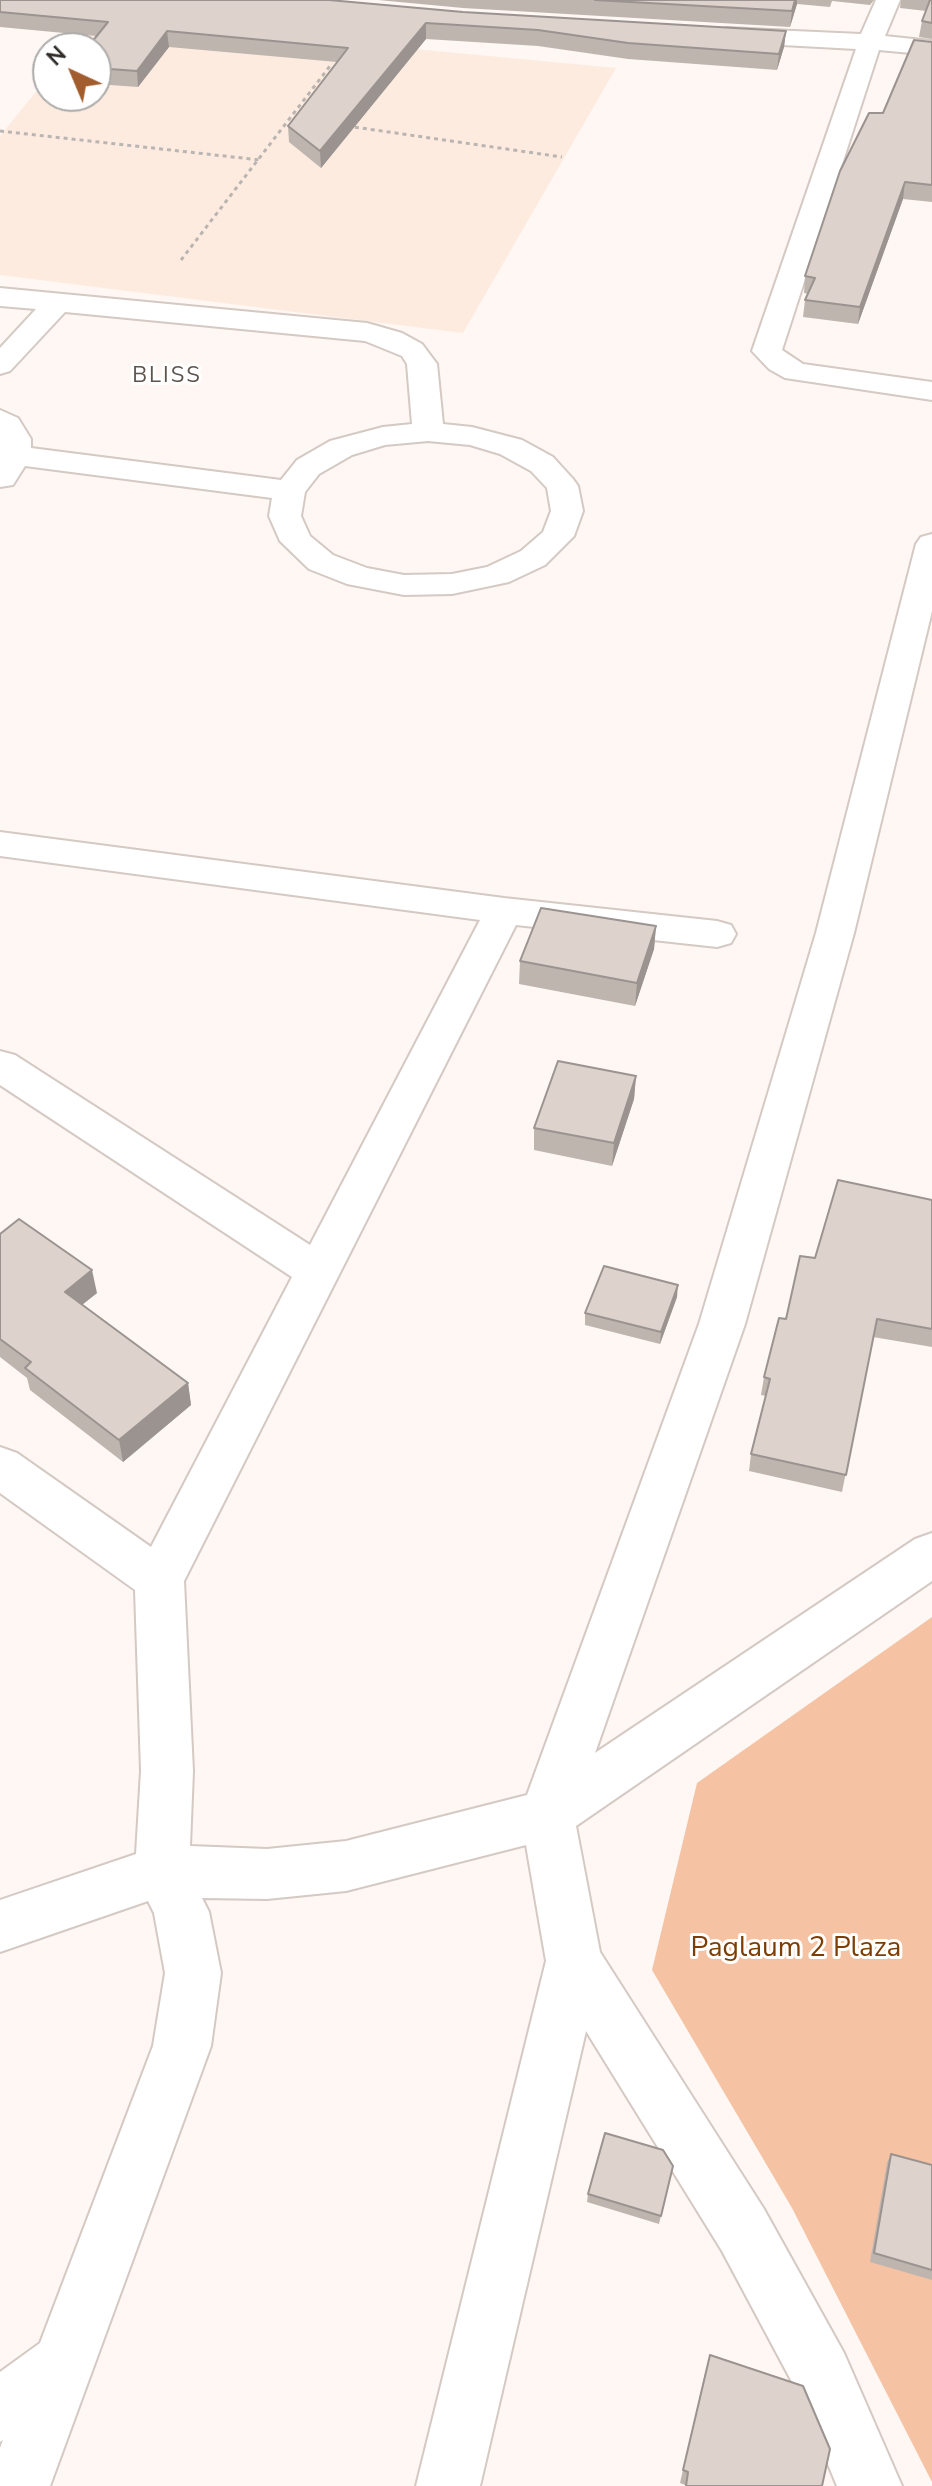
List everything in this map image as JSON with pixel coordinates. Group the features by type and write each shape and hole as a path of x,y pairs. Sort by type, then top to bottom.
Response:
{"street":[{"path":"888,0 870,42 767,351 795,372 932,391"},
{"path":"701,34 932,48"},
{"path":"0,297 367,332 392,339 412,350 422,364 428,432"},
{"path":"0,365 57,303"},
{"path":"0,419 16,439 8,467 289,491"},
{"path":"428,432 472,436 498,443 542,464 562,486 567,511 558,536 533,558 497,575 452,584 404,585 359,577 321,562 296,541 285,516 289,491 308,467 341,448 383,436 428,432"},
{"path":"870,2486 822,2375 743,2230 574,1961 547,1815 722,1324 835,933 932,544"},
{"path":"0,844 504,911 717,934"},
{"path":"18,2486 182,2046 193,1973 181,1912 162,1871 167,1771 159,1580 504,911"},
{"path":"0,1065 318,1272"},
{"path":"0,1467 159,1580"},
{"path":"0,1926 162,1871 267,1874 346,1866 547,1815 932,1554"},
{"path":"448,2486 574,1961"},
{"path":"0,2410 64,2364"}],"path":[{"path":"181,260 330,66"},
{"path":"336,125 562,157"},
{"path":"0,131 260,160"}],"shaded area":[{"path":"96,19 616,68 463,333 0,275 0,136 32,97 32,112 112,112 112,32 85,32"}],"green space":[{"name":"Paglaum 2 Plaza","path":"932,1617 932,2482 792,2208 652,1970 697,1783"}],"building":[{"path":"0,0 329,0 463,12 786,31 779,54 628,43 538,30 426,23 320,151 288,126 348,48 167,31 137,71 112,69 112,32 100,32 108,22 0,12"},
{"path":"595,0 795,0 792,11"},
{"path":"932,0 932,23 922,21"},
{"path":"914,40 932,42 932,185 905,182 860,307 805,300 815,278 805,276 840,171 869,113 883,113"},
{"path":"541,908 656,926 637,983 520,961"},
{"path":"558,1061 636,1076 614,1143 534,1128"},
{"path":"838,1180 932,1200 932,1329 877,1319 846,1475 751,1454 770,1379 764,1377 779,1318 786,1319 800,1256 815,1258"},
{"path":"19,1219 92,1270 65,1292 188,1383 119,1440 25,1368 31,1362 0,1339 0,1234"},
{"path":"604,1266 678,1285 661,1332 585,1313"},
{"path":"605,2133 663,2150 673,2166 661,2216 588,2194"},
{"path":"891,2154 932,2165 932,2270 874,2253"},
{"path":"710,2355 803,2386 830,2449 822,2486 686,2486 688,2472 683,2470"}],"district":[{"name":"BLISS","path":"167,377"}]}
